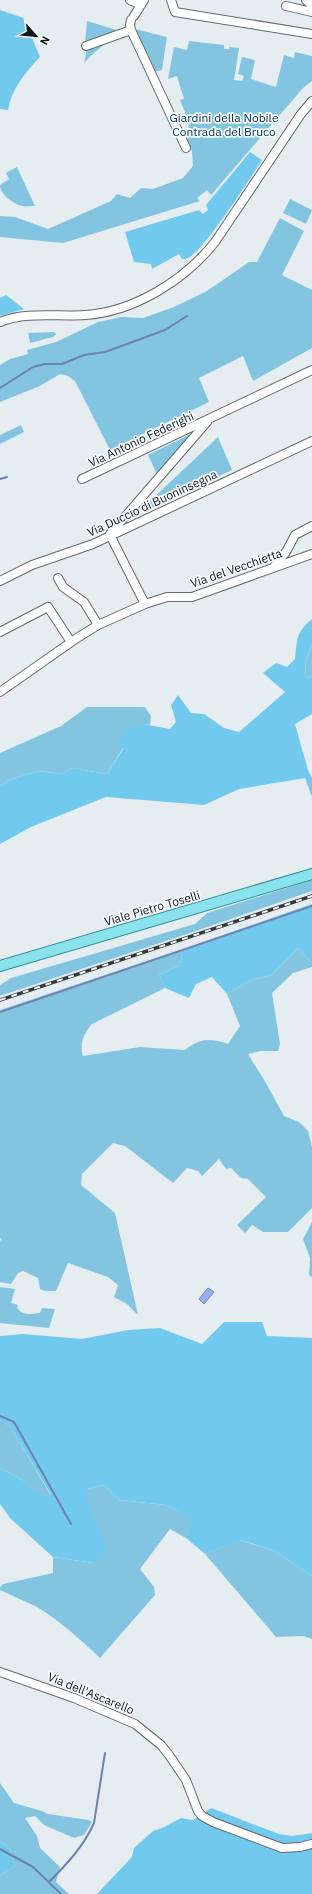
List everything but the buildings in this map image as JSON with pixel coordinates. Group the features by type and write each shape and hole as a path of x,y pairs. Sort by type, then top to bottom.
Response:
{"main road":[{"name":"Viale Pietro Toselli","path":"0,966 312,874"}],"street":[{"path":"130,0 143,3 133,18 130,25 131,30 186,148"},
{"path":"171,0 175,12 312,34"},
{"path":"306,0 312,6"},
{"path":"286,6 312,12"},
{"path":"86,46 131,30"},
{"path":"0,322 27,316 86,315 105,312 138,300 171,283 199,260 215,242 301,114 312,101"},
{"name":"Via Antonio Federighi","path":"82,479 312,370"},
{"path":"145,604 110,535 209,420"},
{"name":"Via Duccio di Buoninsegna","path":"0,581 32,565 88,546 312,441"},
{"path":"272,568 286,552 295,535 312,526"},
{"name":"Via del Vecchietta","path":"0,692 71,642 98,625 145,604 167,598 192,597 312,554"},
{"path":"58,578 63,587 84,602 98,625"},
{"path":"0,632 48,607 71,642"},
{"name":"Via dell'Ascarello","path":"0,1672 74,1698 135,1724 155,1740 169,1755 186,1780 198,1811 202,1816 213,1822 282,1848 300,1847 312,1844"}],"green space":[{"path":"87,21 120,31 85,44"},
{"path":"135,29 167,37 162,70 154,72"},
{"path":"111,41 100,48 84,63 87,49"},
{"name":"Giardini della Nobile Contrada del Bruco","path":"189,41 224,45 224,49 229,49 229,47 239,48 234,80 242,81 244,76 238,74 242,57 255,60 251,79 276,87 284,55 294,58 295,52 312,56 312,81 303,88 211,195 207,190 197,198 200,201 63,243 0,237 0,216 15,217 48,229 111,201 117,194 130,198 141,188 153,189 183,178 193,166 192,151 187,142 189,122 180,100 184,99 177,76 168,79 174,47 187,50"},
{"path":"17,167 35,206 18,205 2,192 0,185 9,179 6,173"},
{"path":"290,199 312,210 306,224 283,213"},
{"path":"280,218 304,231 282,275 312,290 312,348 253,381 243,356 199,378 209,402 110,450 75,381 68,376 60,374 40,386 0,402 0,365 10,359 28,354 27,350 56,342 98,322 121,317 143,318 174,307 207,291 249,262 257,262"},
{"path":"54,332 56,334 53,337 30,343 28,333"},
{"path":"21,425 24,432 0,444 0,435"},
{"path":"193,433 157,474 148,455"},
{"path":"218,437 232,470 152,508 149,502"},
{"path":"312,645 312,676 306,678 305,662"},
{"path":"87,707 145,707 151,716 150,725 143,724 123,748 107,774 72,768 61,774 38,771 12,779 0,786 0,753 61,726"},
{"path":"312,880 312,891 0,996 0,985 11,978 195,924 207,913"},
{"path":"298,948 312,963 312,967 293,973 272,993 280,1044 278,1051 261,1051 248,1054 284,1116 299,1122 308,1131 312,1147 312,1208 288,1232 263,1232 252,1225 245,1233 237,1225 266,1197 248,1179 241,1178 231,1168 226,1169 219,1159 202,1176 198,1171 187,1168 173,1183 125,1146 113,1143 82,1174 81,1185 115,1213 138,1315 127,1304 114,1297 118,1285 108,1277 68,1263 56,1291 45,1291 40,1289 38,1278 23,1271 18,1273 11,1284 0,1282 0,1241 2,1239 0,1238 0,1010 183,949 180,965 159,975 165,988 92,1024 83,1039 83,1056 140,1047 185,1050 200,1041 205,1040 228,1044 240,1026 227,994 251,980 271,975"},
{"path":"312,1222 312,1277 309,1275 310,1258 303,1239"},
{"path":"0,1287 15,1289 11,1303 18,1305 17,1308 19,1311 27,1314 33,1314 40,1313 42,1308 55,1309 49,1328 0,1323"},
{"path":"0,1420 11,1427 51,1496 43,1498 21,1479 0,1468"},
{"path":"103,1485 120,1500 166,1505 193,1518 186,1538 170,1529 140,1569 154,1587 155,1595 100,1658 54,1618 37,1607 0,1590 0,1587 3,1584 53,1573 53,1557 94,1563 87,1504 87,1489"},
{"path":"239,1540 273,1550 312,1576 312,1639 303,1636 276,1637 205,1554"},
{"path":"0,1783 14,1803 48,1814 89,1820 92,1822 84,1835 74,1838 44,1825 35,1816 25,1818 37,1836 40,1848 60,1867 56,1882 69,1894 0,1894 0,1875 15,1867 9,1847 0,1842"}],"shaded area":[{"path":"0,10 24,18 40,57 24,75 16,88 8,110 0,109"},
{"path":"250,152 262,160 215,229 195,253 184,259 182,259 179,254 152,269 151,264 134,262 125,232 199,210 203,214 208,210 206,205"},
{"path":"6,295 24,309 0,316 0,298"},
{"path":"312,619 312,645 305,662 306,678 312,676 312,714 295,724 308,770 312,778 312,797 305,778 239,789 204,805 106,797 31,827 0,844 0,786 12,779 38,771 61,774 72,768 107,774 123,749 118,743 126,730 143,724 170,729 176,722 171,705 178,695 191,713 204,714 224,728 239,732 285,692 263,673 276,663 287,667 295,659 296,647 300,632"},
{"path":"312,904 312,963 298,948 271,975 251,980 227,994 212,977 196,984 189,998 165,988 159,975 180,965 183,949"},
{"path":"208,1288 214,1292 204,1304 199,1299"},
{"path":"224,1322 262,1322 267,1336 312,1338 312,1576 273,1550 240,1540 205,1554 186,1538 192,1518 166,1505 120,1500 103,1485 87,1489 87,1504 102,1533 107,1551 94,1563 53,1557 10,1518 0,1504 0,1468 21,1479 43,1497 51,1495 11,1427 0,1420 0,1336 23,1334 82,1339 128,1330 160,1328 202,1344"},
{"path":"211,1808 279,1834 292,1836 312,1833 312,1894 97,1894 132,1857 134,1848 153,1831 181,1818 193,1820"},
{"path":"0,1842 9,1847 15,1867 0,1875"}],"waterway":[{"path":"0,388 33,367 45,364 62,364 84,355 105,352 165,330 187,316"},
{"path":"0,479 7,477"},
{"path":"0,1012 312,906"},
{"path":"0,1416 14,1422 71,1524"},
{"path":"49,1882 80,1847 94,1823 105,1753"},
{"path":"0,1849 33,1867 61,1894"}],"railway":[{"path":"0,1000 312,896"}]}
